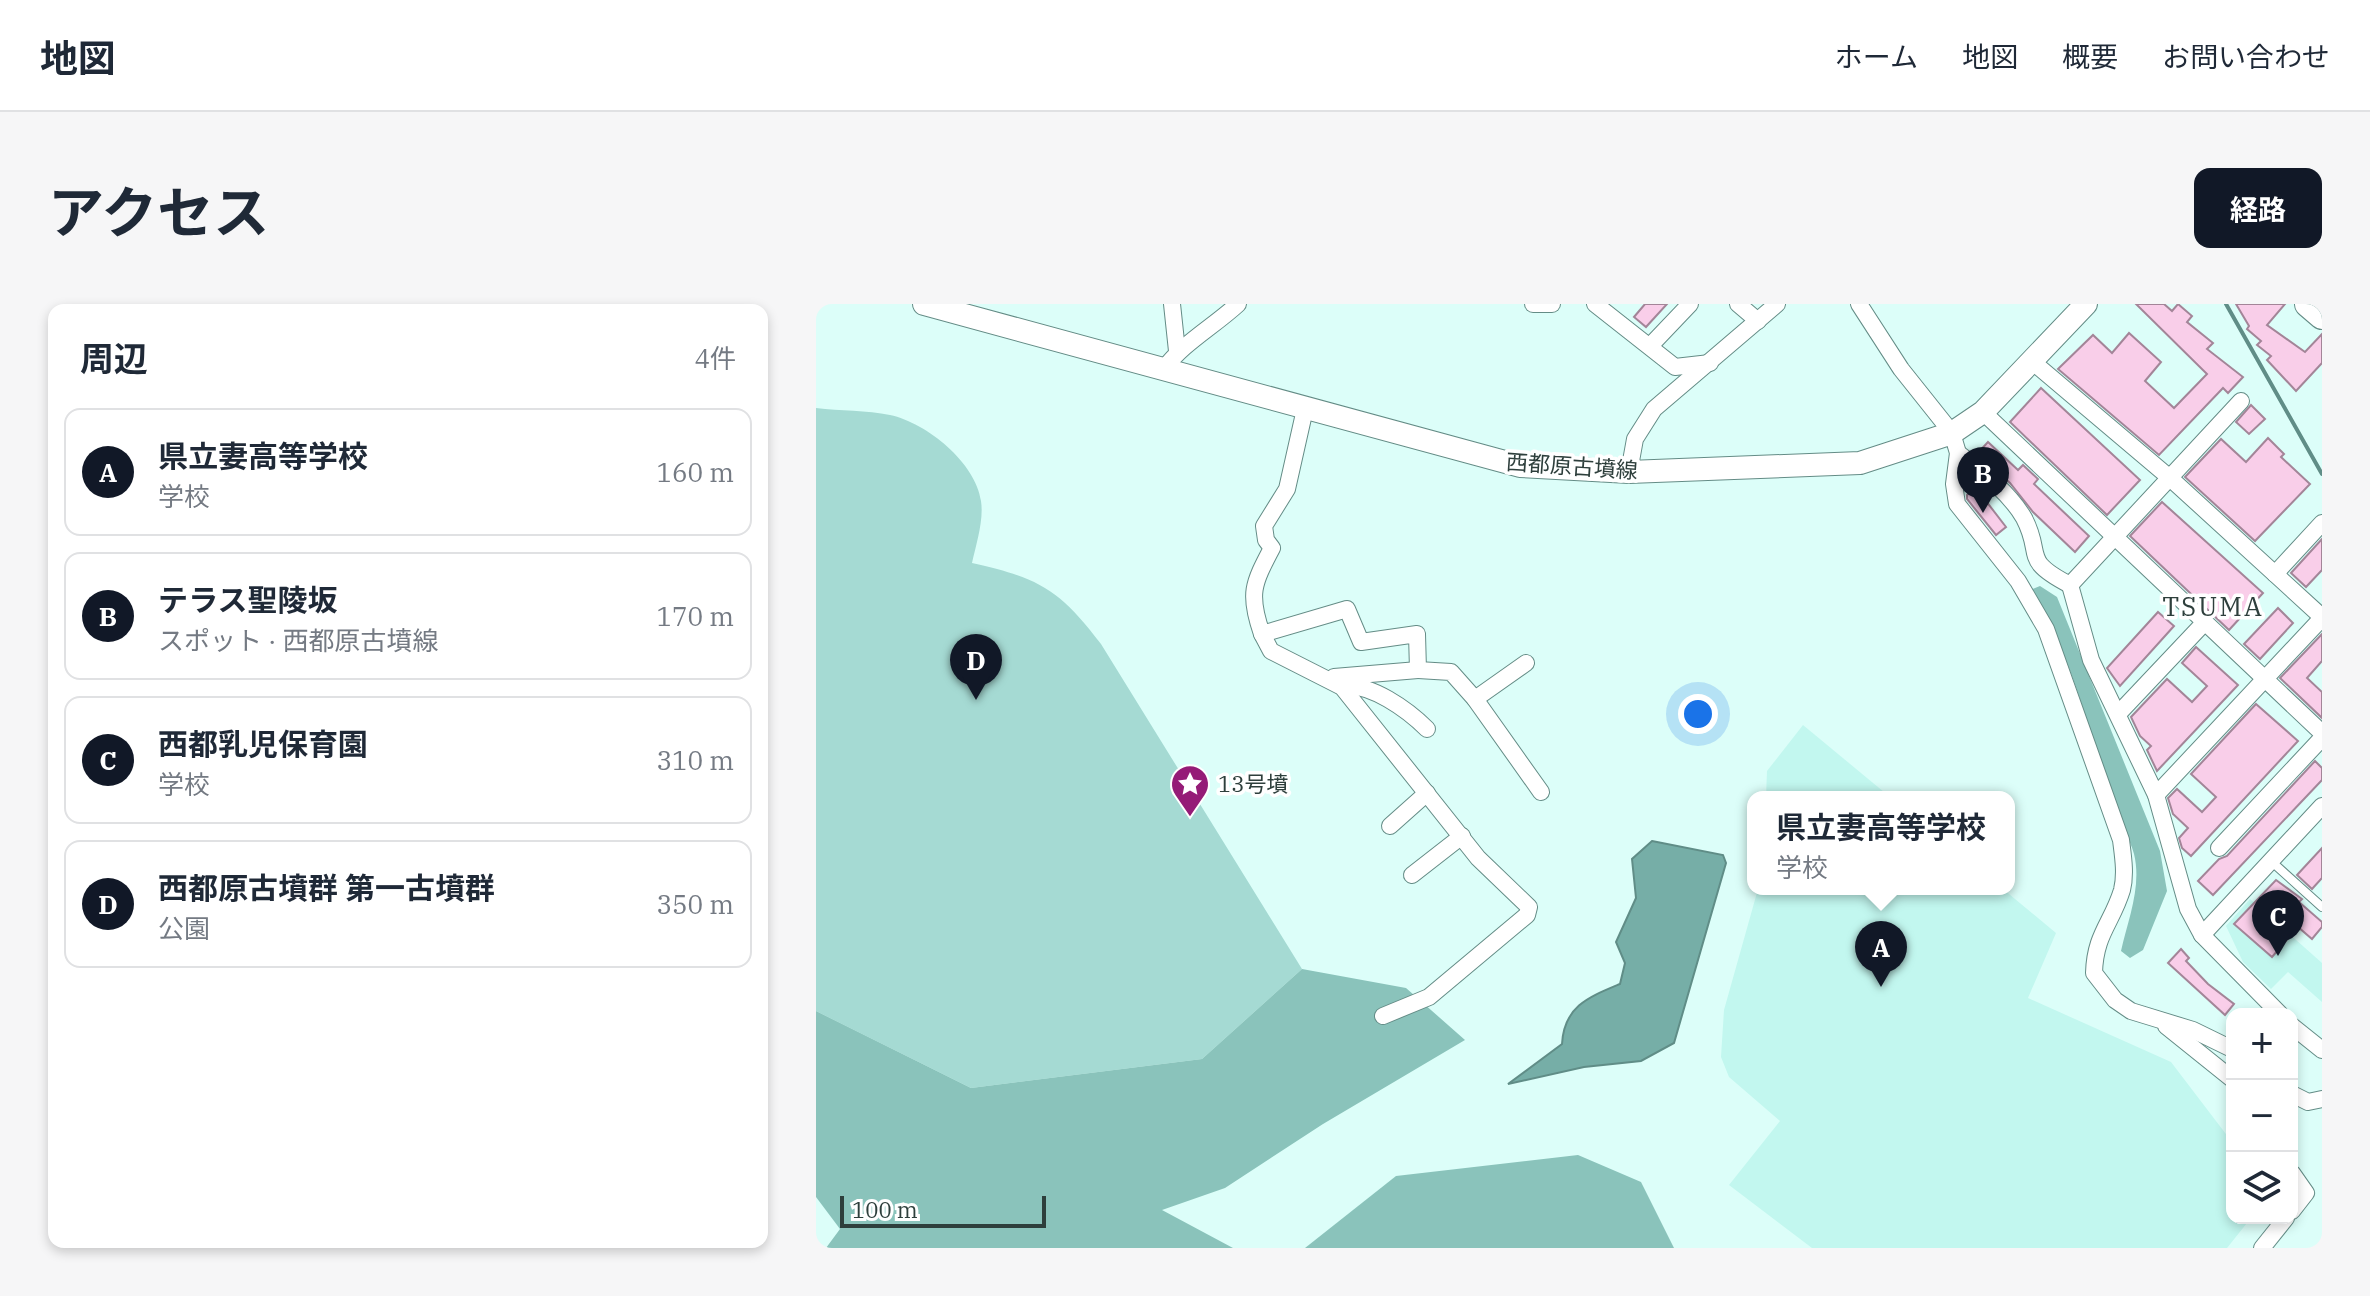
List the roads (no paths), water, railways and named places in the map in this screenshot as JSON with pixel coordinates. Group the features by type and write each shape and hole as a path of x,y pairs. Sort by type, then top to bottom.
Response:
{"main road":[{"name":"西都原古墳線","path":"924,304 1520,466 1629,472 1860,463 1955,443 2086,304"},
{"path":"2308,304 2322,316"}],"street":[{"path":"1172,304 1177,351"},
{"path":"1163,370 1177,351 1207,332 1238,304"},
{"path":"1533,304 1552,304"},
{"path":"1595,304 1675,367 1710,363"},
{"path":"1650,346 1690,304"},
{"path":"1738,304 1758,321"},
{"path":"1629,472 1635,439 1654,409 1777,304"},
{"path":"1859,304 1955,443 1991,479 2024,519 2033,555 2044,571 2070,585 2091,660 2156,795 2183,897 2202,935 2274,1008"},
{"path":"2033,362 2170,478 2322,617 2156,795"},
{"path":"2070,585 2241,401"},
{"path":"1305,409 1287,489 1264,526 1266,540 1272,548 1254,583 1252,606 1262,634 1271,651 1328,677 1342,687 1478,858 1529,907 1527,915 1429,997 1383,1016"},
{"path":"1983,412 2266,679 2322,736 2219,848"},
{"path":"1955,443 1957,504 2018,581 2046,629 2121,840 2124,873 2121,892 2094,949 2094,973 2115,1000 2131,1011 2161,1023 2193,1030 2226,1046"},
{"path":"2275,574 2322,523"},
{"path":"1262,634 1347,609 1361,642 1417,634 1418,670"},
{"path":"2118,714 2204,623"},
{"path":"1475,699 1526,663"},
{"path":"1328,677 1418,670 1451,672 1475,699 1541,792"},
{"path":"1342,687 1352,685 1405,708 1427,729"},
{"path":"1390,826 1427,793"},
{"path":"2202,935 2322,806"},
{"path":"1412,875 1462,836"},
{"path":"2161,1023 2226,1074"},
{"path":"2298,1031 2322,1050"},
{"path":"2298,1097 2308,1102 2322,1099"},
{"path":"2298,1178 2314,1193 2298,1206"},
{"path":"2262,1248 2281,1224"}],"lane":[{"path":"2271,861 2322,907"}],"waterway":[{"path":"2226,304 2322,474"}],"place":[{"name":"テラス聖陵坂","path":"1983,513"},
{"name":"西都原古墳群 第一古墳群","path":"976,700"},
{"name":"13号墳","path":"1190,818"},
{"name":"西都乳児保育園","path":"2278,956"},
{"name":"県立妻高等学校","path":"1881,987"}],"district":[{"name":"TSUMA","path":"2213,607"}]}
